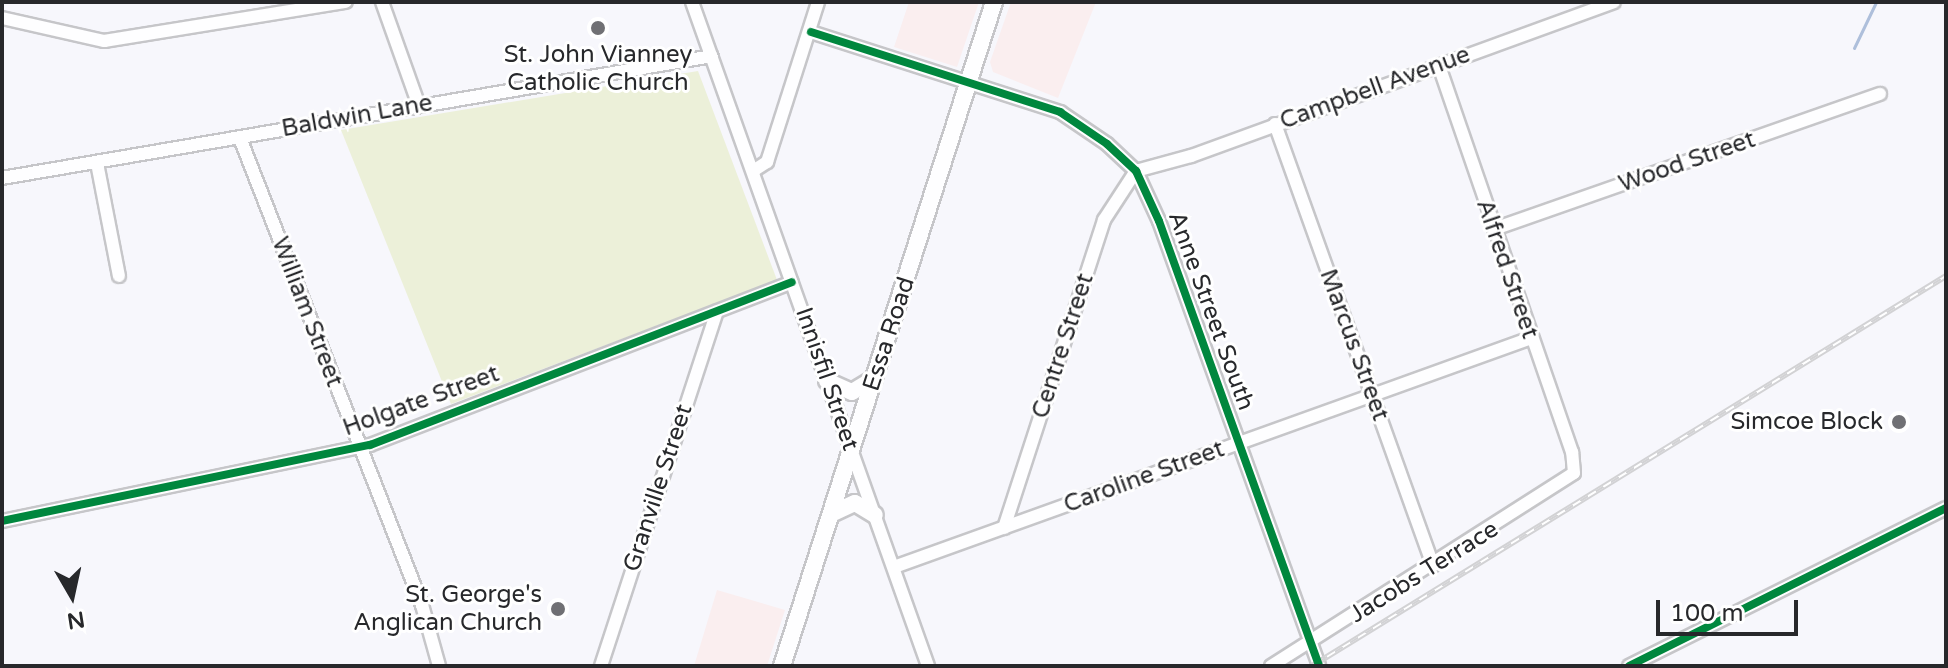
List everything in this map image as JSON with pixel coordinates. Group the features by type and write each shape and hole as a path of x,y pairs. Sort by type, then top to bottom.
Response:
{"main road":[{"name":"Essa Road","path":"782,666 994,2"},
{"path":"827,381 852,392 875,378"},
{"path":"831,514 855,503 875,515"}],"street":[{"path":"5,20 104,41 346,2"},
{"path":"382,2 419,106"},
{"name":"Innisfil Street","path":"692,2 928,666"},
{"path":"753,171 767,162 811,32 818,2"},
{"name":"Campbell Avenue","path":"1136,171 1614,2"},
{"name":"Anne Street South","path":"811,32 970,80 1060,112 1107,144 1136,171 1159,221 1319,666"},
{"name":"Baldwin Lane","path":"2,178 712,56"},
{"name":"Alfred Street","path":"1439,65 1572,452 1574,473"},
{"name":"Wood Street","path":"1494,229 1880,94"},
{"name":"Marcus Street","path":"1275,124 1433,566"},
{"name":"William Street","path":"240,138 428,623 439,666"},
{"path":"97,163 119,276"},
{"name":"Centre Street","path":"1004,528 1104,220 1136,171"},
{"name":"Holgate Street","path":"2,521 360,448 792,282"},
{"name":"Granville Street","path":"601,666 717,311"},
{"name":"Caroline Street","path":"894,567 1531,338"},
{"name":"Jacobs Terrace","path":"1271,666 1433,566 1574,473"},
{"path":"1629,666 1946,508"}],"shaded area":[{"path":"909,2 979,2 957,67 894,47"},
{"path":"1011,2 1096,2 1058,98 993,72 990,62"},
{"path":"717,590 785,610 767,666 694,666"}],"green space":[{"path":"698,71 777,280 451,404 341,130"}],"waterway":[{"path":"1854,48 1876,2"}],"railway":[{"path":"1312,666 1946,276"}],"cycle path":[{"path":"811,32 1060,112 1107,144 1136,171 1159,221 1319,666"},
{"path":"2,521 370,445 792,282"},
{"path":"1629,666 1946,508"}],"place":[{"name":"St. John Vianney Catholic Church","path":"598,28"},
{"name":"Simcoe Block","path":"1899,422"},
{"name":"St. George's Anglican Church","path":"558,609"}]}
